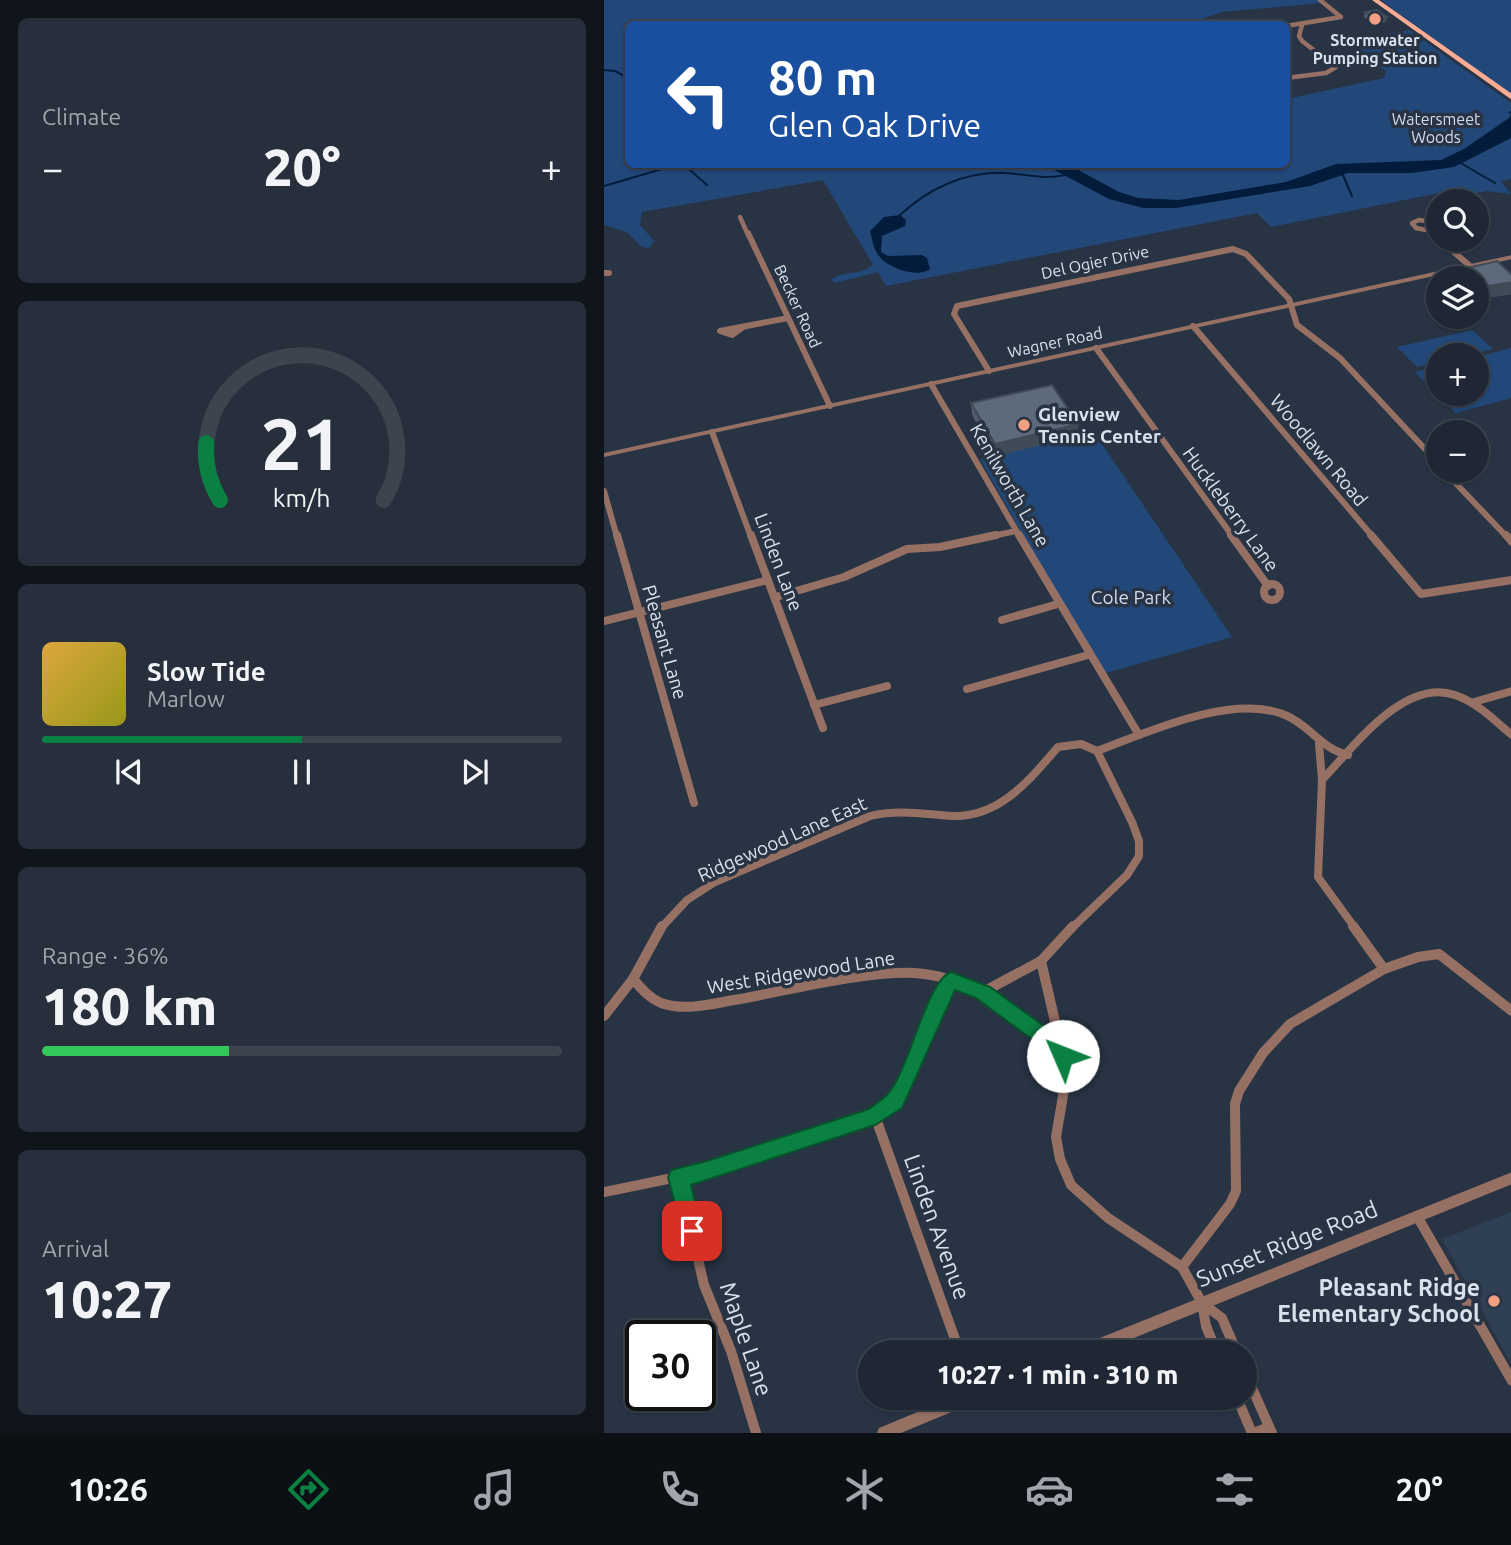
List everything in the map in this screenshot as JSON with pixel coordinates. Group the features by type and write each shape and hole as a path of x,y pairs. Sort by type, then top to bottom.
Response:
{"main road":[{"path":"1375,0 1511,98"}],"street":[{"path":"1290,26 1341,17 1320,0"},
{"path":"1290,78 1326,73 1336,67 1302,41 1299,36 1302,25"},
{"name":"Becker Road","path":"740,217 830,406"},
{"name":"Del Ogier Drive","path":"989,371 954,314 954,308 961,304 1233,249 1246,254 1293,305"},
{"path":"1454,252 1470,266"},
{"name":"Wagner Road","path":"1470,266 1511,257"},
{"name":"Wagner Road","path":"604,455 1426,276"},
{"path":"1293,305 1292,313 1297,325 1309,337 1340,358 1426,450"},
{"path":"743,327 788,318"},
{"name":"Woodlawn Road","path":"1193,326 1421,594 1511,580"},
{"name":"Huckleberry Lane","path":"1096,348 1268,586"},
{"name":"Kenilworth Lane","path":"931,384 1088,655 1139,735"},
{"name":"Linden Lane","path":"712,432 823,728"},
{"path":"1455,483 1511,542"},
{"name":"Pleasant Lane","path":"604,491 694,803"},
{"path":"776,597 844,577 879,559 907,549 940,547 1016,531"},
{"path":"604,621 768,580"},
{"path":"1002,620 1058,604"},
{"path":"967,690 1088,655"},
{"path":"815,705 887,686"},
{"path":"1474,702 1511,691"},
{"path":"1322,780 1386,712 1411,698 1440,692 1474,702 1511,735"},
{"name":"Ridgewood Lane East","path":"604,1016 633,979 665,920 687,900 715,882 870,816 889,811 956,816 990,808 1010,800 1058,747 1081,744 1097,751 1139,735 1225,711 1262,709 1295,719 1328,751 1348,755"},
{"path":"1319,744 1322,780 1317,877 1384,969"},
{"path":"983,992 1042,961 1079,920 1127,876 1139,856 1139,841 1097,751"},
{"path":"1182,1268 1230,1205 1236,1191 1233,1119 1239,1091 1263,1052 1290,1024 1384,969 1418,957 1439,954 1511,1011"},
{"path":"1042,961 1062,1050 1065,1084 1059,1106 1056,1137 1060,1159 1071,1185 1108,1217 1182,1268 1202,1303 1212,1340"},
{"name":"West Ridgewood Lane","path":"633,979 648,998 672,1007 699,1006 875,976 914,973 951,981 983,992 1062,1050"},
{"path":"604,1192 707,1171 875,1116 895,1101 928,1031 939,999 951,981"},
{"name":"Linden Avenue","path":"875,1116 955,1340"},
{"name":"Maple Lane","path":"679,1177 704,1285 731,1351 756,1433"},
{"name":"Sunset Ridge Road","path":"1112,1340 1511,1178"},
{"path":"1417,1216 1511,1381"},
{"path":"1202,1303 1222,1318 1231,1340"},
{"path":"1242,1410 1253,1433 1271,1430 1257,1398"},
{"path":"884,1433 939,1410"}],"shaded area":[{"path":"1511,114 1511,138 1454,167 1412,173 1348,173 1310,186 1176,208 1143,208 1109,199 1051,168 1075,168 1119,192 1138,198 1179,200 1286,182 1336,164 1441,160 1464,149"},
{"path":"900,215 906,220 905,226 882,236 881,252 888,256 922,255 927,258 930,269 924,272 909,272 893,267 876,251 870,231 884,217"},
{"name":"Pleasant Ridge Elementary School","path":"1511,1212 1511,1363 1442,1239"}],"green space":[{"name":"Watersmeet Woods","path":"604,0 1317,0 1321,3 1222,12 1195,21 625,21 625,168 1290,168 1290,98 1384,78 1386,71 1346,41 1409,30 1511,103 1511,179 1501,181 1511,194 1489,191 1489,189 1426,189 1426,196 1271,227 1257,213 886,286 878,272 835,283 831,280 841,275 863,271 873,265 823,180 642,212 640,225 654,241 649,248 642,247 627,232 604,225"},
{"path":"1381,0 1511,0 1511,94 1398,13"},
{"path":"1472,330 1486,343 1426,343 1426,365 1417,367 1397,347"},
{"path":"1511,348 1511,398 1489,404 1489,354"},
{"path":"1426,369 1426,383 1415,372"},
{"path":"1449,406 1482,406 1456,413"},
{"name":"Cole Park","path":"1094,432 1232,637 1102,674 980,459"}],"building":[{"path":"1377,10 1387,17 1375,19 1365,12"},
{"path":"1497,261 1512,275 1512,282 1489,286 1489,266 1476,266"},
{"name":"Glenview Tennis Center","path":"1052,385 1078,424 995,444 971,403"}],"waterway":[{"path":"604,70 615,71 625,76"},
{"path":"1459,162 1495,183"},
{"path":"604,186 665,168"},
{"path":"688,168 707,185"},
{"path":"1342,173 1352,196"},
{"path":"900,215 935,190 976,175 1065,175"}],"place":[{"name":"Stormwater Pumping Station","path":"1375,19"},
{"name":"Glenview Tennis Center","path":"1024,425"},
{"name":"Pleasant Ridge Elementary School","path":"1494,1301"}],"route":[{"path":"692,1231 679,1177 707,1171 875,1116 895,1101 928,1031 939,999 951,981 983,992 1062,1050 1063,1056"}]}
